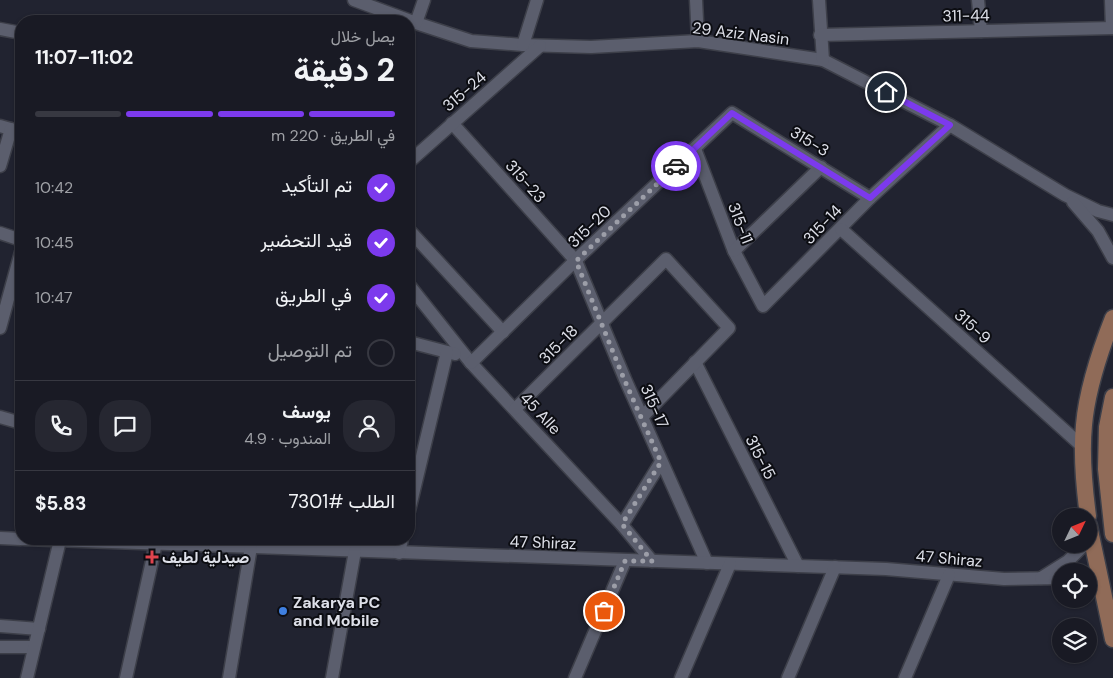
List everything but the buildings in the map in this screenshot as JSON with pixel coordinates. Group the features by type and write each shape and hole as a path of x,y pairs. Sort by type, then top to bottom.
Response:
{"main road":[{"path":"1087,508 1083,470 1084,424 1102,345 1113,318"},
{"path":"1113,397 1107,427 1106,469 1113,534"},
{"path":"1097,588 1113,639"}],"street":[{"name":"29 Aziz Nasin","path":"354,0 394,15"},
{"path":"416,23 424,0"},
{"path":"524,45 537,0"},
{"path":"696,0 698,41"},
{"path":"819,0 823,60"},
{"path":"978,0 980,31"},
{"path":"1111,0 1113,28"},
{"name":"29 Aziz Nasin","path":"416,23 471,41 540,46 591,47 698,41 823,60 950,125 1066,195 1098,211 1113,215"},
{"path":"0,28 15,32"},
{"name":"311-44","path":"820,35 1113,28"},
{"name":"315-24","path":"415,157 540,46"},
{"name":"315-20","path":"468,360 502,332 732,113"},
{"name":"315-3","path":"732,113 870,198"},
{"name":"315-23","path":"452,123 576,261"},
{"name":"315-14","path":"763,306 870,198 950,125"},
{"path":"0,166 11,129"},
{"name":"315-11","path":"695,149 734,251 763,306"},
{"path":"734,251 821,167"},
{"name":"29 Aziz Nasin","path":"1066,195 1093,225 1113,258"},
{"name":"315-9","path":"841,229 1083,447"},
{"path":"0,233 15,238"},
{"path":"415,237 502,332"},
{"name":"315-18","path":"515,409 666,259 729,328 695,362"},
{"name":"315-17","path":"576,261 661,462 707,563"},
{"path":"0,328 15,274"},
{"name":"45 Alle","path":"415,293 468,360 622,524 652,561"},
{"path":"415,344 468,360"},
{"path":"415,486 447,352"},
{"path":"642,417 695,362"},
{"name":"315-15","path":"695,362 798,566"},
{"path":"0,417 15,421"},
{"path":"622,524 661,462"},
{"name":"47 Shiraz","path":"0,538 15,539"},
{"path":"27,678 39,629 51,545"},
{"path":"126,678 156,545"},
{"name":"47 Shiraz","path":"204,545 251,547 281,545"},
{"name":"47 Shiraz","path":"304,545 355,551 399,553 886,569 1004,579 1052,578"},
{"path":"399,553 401,545"},
{"path":"229,678 251,547"},
{"path":"332,678 355,551"},
{"path":"1041,578 1068,561 1075,553"},
{"path":"575,678 625,561"},
{"path":"682,678 730,564"},
{"path":"788,678 835,568"},
{"path":"905,678 949,574"},
{"path":"0,626 39,629"},
{"path":"0,647 34,647"}],"way so far":[{"path":"604,611 625,561 652,561 622,524 661,462 624,379 576,261 676,166"}],"place":[{"name":"صیدلیة لطیف","path":"152,557"},
{"name":"Zakarya PC and Mobile","path":"283,611"}],"route":[{"path":"676,166 732,113 870,198 950,125 886,92"}]}
